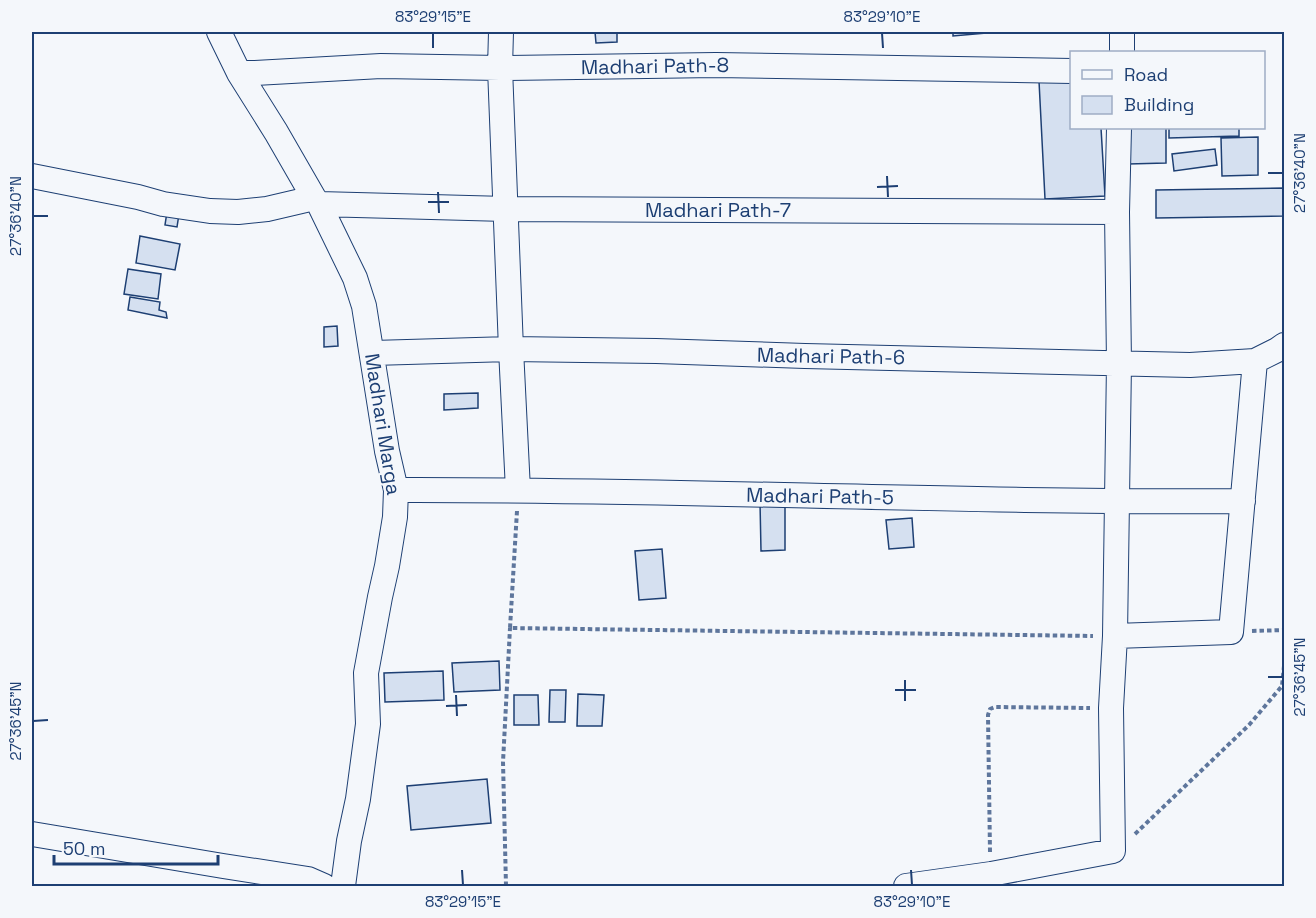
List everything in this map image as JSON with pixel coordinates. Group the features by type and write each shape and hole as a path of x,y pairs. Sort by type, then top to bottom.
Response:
{"street":[{"name":"Madhari Marga","path":"219,32 239,73 316,201 356,278 373,353 384,431 396,490 395,517 387,566 366,673 368,724 344,886"},
{"path":"501,32 500,68 518,490"},
{"path":"1122,32 1122,51"},
{"name":"Madhari Path-8","path":"239,73 381,66 500,68 716,65 1070,71"},
{"path":"906,886 991,874 1031,877 1113,851 1112,708 1118,502 1119,129"},
{"name":"Madhari Path-7","path":"32,177 138,197 163,204 210,211 238,212 316,201 506,209 1117,212"},
{"name":"Madhari Path-6","path":"373,353 511,349 656,351 1190,365 1255,361 1284,345"},
{"path":"1115,636 1231,632 1255,361"},
{"name":"Madhari Path-5","path":"396,490 518,490 1118,502 1243,501"},
{"path":"32,834 309,879 324,886"}],"path":[{"path":"506,886 503,762 518,490"},
{"path":"510,628 1115,636"},
{"path":"1231,632 1284,630"},
{"path":"1113,851 1138,831 1249,724 1282,686 1284,666"},
{"path":"991,874 988,715 990,709 995,706 1112,708"}],"building":[{"path":"595,32 617,32 617,42 596,43"},
{"path":"953,32 986,32 986,33 953,36"},
{"path":"1070,80 1070,129 1101,129 1105,196 1045,199 1039,81"},
{"path":"1128,129 1166,129 1166,163 1128,164"},
{"path":"1169,129 1239,129 1239,136 1169,138"},
{"path":"1258,137 1258,175 1222,176 1221,138"},
{"path":"1215,149 1217,165 1174,171 1172,154"},
{"path":"1284,188 1284,216 1156,218 1156,190"},
{"path":"167,212 179,214 177,227 165,225"},
{"path":"140,236 180,244 175,270 136,263"},
{"path":"128,269 161,274 158,299 124,294"},
{"path":"130,297 160,302 159,310 166,312 167,318 128,310"},
{"path":"337,326 338,346 324,347 324,327"},
{"path":"478,393 478,408 444,410 444,394"},
{"path":"760,502 785,502 785,550 761,551"},
{"path":"912,518 914,547 889,549 886,520"},
{"path":"662,549 666,598 639,600 635,551"},
{"path":"499,661 500,690 454,692 452,663"},
{"path":"443,671 444,700 385,702 384,673"},
{"path":"550,690 566,690 565,722 549,722"},
{"path":"578,694 604,695 602,726 577,726"},
{"path":"514,695 538,695 539,725 514,725"},
{"path":"487,779 491,823 411,830 407,786"}]}
